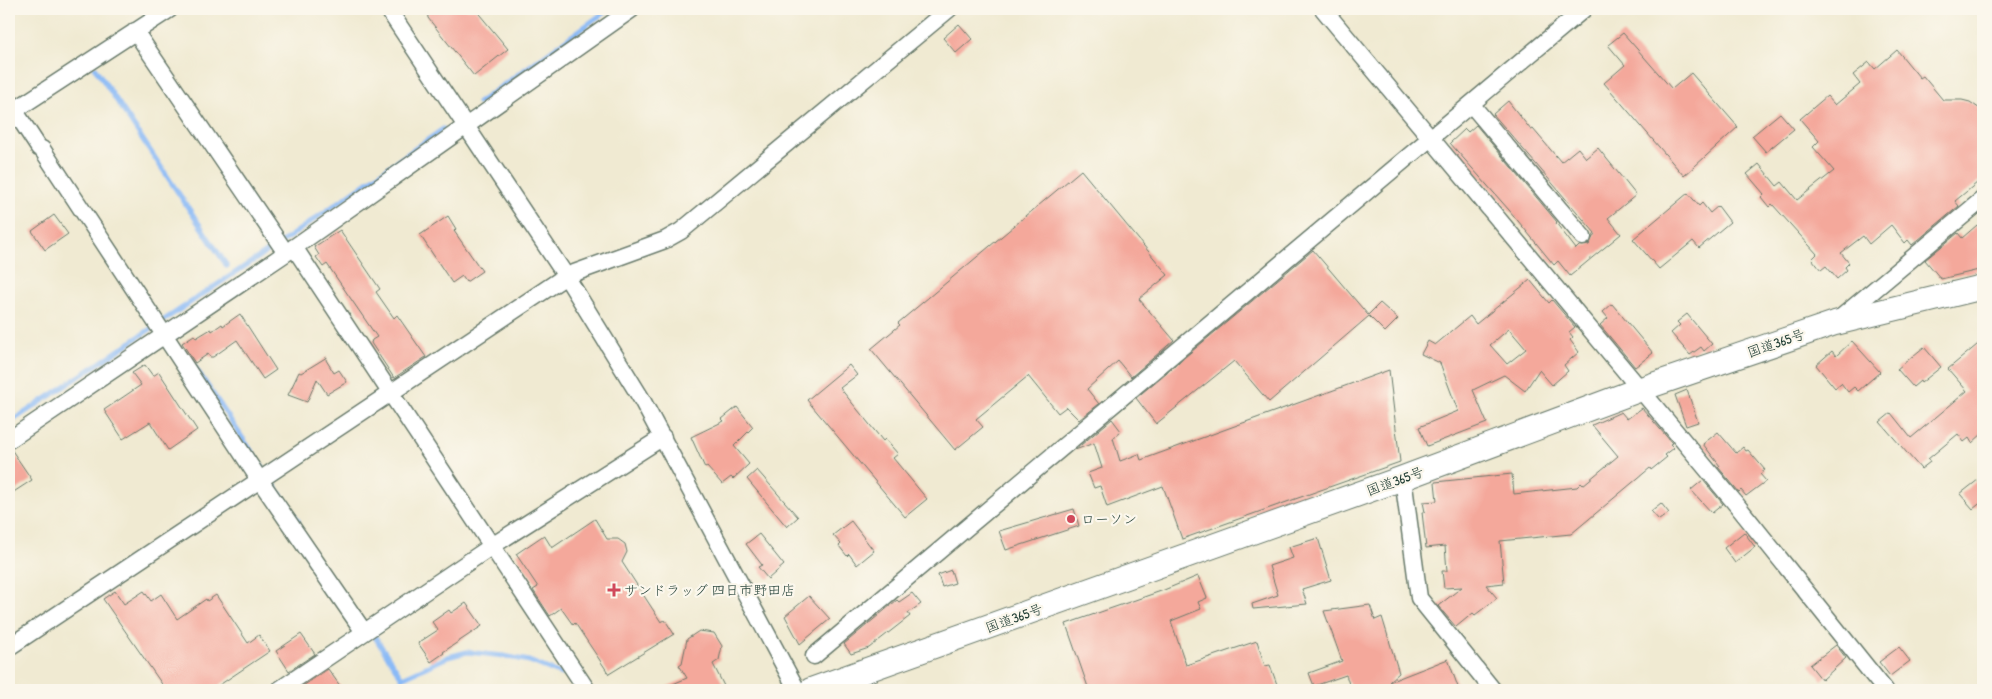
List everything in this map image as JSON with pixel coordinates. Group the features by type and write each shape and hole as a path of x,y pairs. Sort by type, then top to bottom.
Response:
{"highway":[{"name":"国道365号","path":"812,690 1403,478 1641,389 1835,324 1983,287"}],"street":[{"path":"170,9 10,109 39,148 42,149 259,479 364,632"},
{"path":"388,9 566,276 641,398 797,690"},
{"path":"9,440 289,251 632,9"},
{"path":"9,647 566,276 665,240 681,232 949,9"},
{"path":"1323,9 1736,504 1885,690"},
{"path":"814,656 1584,9"},
{"path":"135,31 273,234 289,251 390,393 587,690"},
{"path":"1471,104 1583,236"},
{"path":"1835,324 1983,199"},
{"path":"279,690 492,546 663,437"},
{"path":"1403,478 1419,598 1493,690"}],"building":[{"path":"427,9 475,9 508,49 474,76 428,18"},
{"path":"959,24 972,39 956,53 943,38"},
{"path":"1623,33 1672,89 1691,73 1738,127 1684,176 1604,83 1625,65 1608,45"},
{"path":"1897,50 1920,78 1923,76 1943,100 1970,102 1983,111 1983,178 1955,201 1959,206 1912,245 1908,240 1905,243 1891,225 1869,244 1863,236 1841,253 1849,263 1845,267 1847,270 1837,279 1826,266 1821,270 1812,259 1817,254 1772,204 1769,207 1761,197 1764,194 1747,174 1759,164 1777,186 1782,182 1797,200 1834,171 1813,147 1819,141 1800,119 1827,96 1835,105 1860,84 1853,75 1869,62 1875,69"},
{"path":"1508,101 1531,130 1533,129 1561,162 1578,148 1586,158 1598,148 1636,195 1608,218 1621,234 1570,276 1558,261 1554,265 1450,143 1465,129 1468,132 1476,125 1557,222 1576,249 1579,246 1589,245 1595,233 1493,114"},
{"path":"1780,113 1794,129 1766,152 1752,136"},
{"path":"1081,170 1168,275 1139,299 1174,340 1131,377 1118,361 1087,389 1099,404 1079,420 1066,407 1058,413 1028,376 976,419 983,427 955,450 871,349 900,325 898,323"},
{"path":"1688,193 1699,206 1702,203 1710,213 1718,206 1730,222 1699,248 1693,241 1659,269 1633,239"},
{"path":"54,215 68,234 45,250 32,231"},
{"path":"448,216 456,229 454,231 482,271 466,282 462,276 452,283 420,235"},
{"path":"1977,225 1983,232 1983,269 1941,279 1925,260 1958,233 1962,238"},
{"path":"340,230 380,289 376,292 394,318 397,315 426,357 394,378 371,343 377,337 327,264 323,267 316,257 319,255 314,247"},
{"path":"1313,250 1368,315 1380,303 1398,319 1385,332 1369,316 1269,402 1234,361 1156,424 1136,398"},
{"path":"1530,280 1549,303 1552,300 1575,327 1569,332 1573,337 1570,340 1579,352 1564,365 1568,371 1552,385 1539,370 1525,391 1504,375 1473,390 1487,423 1427,446 1419,427 1458,411 1440,363 1421,354 1428,341 1435,345 1470,316 1476,324","holes":["1509,329 1526,349 1507,364 1490,345"]},
{"path":"1612,304 1653,353 1635,367 1600,325 1608,318 1603,312"},
{"path":"240,314 276,370 263,379 237,340 213,357 210,357 208,354 195,363 182,343 194,335 196,338 222,324 223,326"},
{"path":"1687,314 1712,344 1704,351 1701,347 1690,355 1671,333 1680,325 1677,322"},
{"path":"1983,340 1983,433 1972,443 1969,438 1964,442 1958,434 1928,459 1930,462 1921,469 1880,422 1891,413 1911,438 1967,391 1948,369"},
{"path":"1852,341 1880,372 1858,391 1854,387 1848,392 1841,383 1835,388 1816,365 1832,351 1836,356"},
{"path":"1924,347 1941,367 1913,387 1897,369"},
{"path":"327,357 326,360 334,373 339,370 347,382 327,394 317,379 307,402 288,395 299,372 301,373"},
{"path":"145,365 153,376 159,372 197,430 168,450 150,422 123,439 104,410 141,385 132,373"},
{"path":"849,365 857,375 840,388 883,441 885,439 898,454 893,458 927,499 905,517 807,400"},
{"path":"1389,370 1400,462 1182,539 1163,486 1107,507 1100,486 1094,488 1088,473 1102,468 1094,443 1075,450 1112,419 1121,431 1113,438 1120,461 1139,454 1141,460"},
{"path":"1687,390 1698,422 1686,426 1675,395"},
{"path":"737,407 753,427 734,446 749,464 733,479 731,477 722,484 707,467 705,468 691,437 724,421 722,419"},
{"path":"1642,408 1672,443 1670,444 1674,448 1665,455 1667,457 1651,470 1650,468 1571,534 1500,541 1504,583 1486,585 1497,598 1475,615 1473,613 1456,627 1438,606 1462,587 1444,588 1442,571 1447,571 1445,546 1426,548 1422,512 1425,512 1423,502 1437,501 1435,482 1512,474 1514,494 1577,487 1581,483 1583,485 1618,456 1592,425 1621,412 1627,419"},
{"path":"1718,432 1736,453 1743,447 1746,451 1748,450 1765,470 1760,474 1766,481 1746,496 1741,490 1739,492 1718,467 1720,466 1703,444"},
{"path":"11,449 32,480 9,495 9,450"},
{"path":"757,470 798,517 787,527 747,479"},
{"path":"1983,476 1983,501 1973,509 1960,494"},
{"path":"1703,480 1723,504 1712,513 1691,490"},
{"path":"1661,503 1669,513 1659,520 1651,511"},
{"path":"1074,509 1079,526 1006,550 999,531"},
{"path":"595,519 607,539 618,539 625,544 627,552 622,562 661,622 665,620 674,634 609,674 575,623 573,625 561,608 550,616 533,590 538,587 516,554 544,535 552,548"},
{"path":"851,521 874,551 857,565 849,554 847,556 839,546 841,544 833,535"},
{"path":"1744,532 1755,547 1735,563 1724,548"},
{"path":"759,534 784,565 768,579 758,567 762,565 746,544"},
{"path":"1318,538 1331,580 1302,589 1307,604 1253,609 1252,604 1278,595 1269,566 1293,558 1289,547"},
{"path":"951,570 955,583 942,587 938,575"},
{"path":"1198,576 1207,598 1198,602 1201,609 1171,621 1186,665 1257,641 1265,666 1270,665 1279,690 1089,690 1066,624 1164,590"},
{"path":"115,591 124,604 144,591 151,601 161,594 177,619 206,599 207,601 216,595 248,643 259,635 270,651 212,690 166,690 103,599"},
{"path":"912,593 921,604 908,613 910,616 869,648 851,654 844,644 897,600 899,602"},
{"path":"809,596 830,619 800,644 785,616"},
{"path":"466,603 482,626 431,662 418,643 438,630 432,622 449,610 451,613"},
{"path":"1370,605 1375,620 1382,617 1399,673 1389,682 1448,659 1459,690 1351,690 1346,675 1314,686 1309,673 1342,661 1324,611"},
{"path":"699,631 714,633 722,646 719,660 713,664 726,690 659,690 687,678 679,665 682,663 687,639"},
{"path":"301,634 315,654 289,671 276,651"},
{"path":"1836,645 1846,658 1822,680 1810,665"},
{"path":"1899,647 1910,661 1890,676 1879,662"},
{"path":"328,669 343,690 302,690 300,688"}],"waterway":[{"path":"478,103 609,9"},
{"path":"95,68 227,266"},
{"path":"9,423 289,237 443,129"},
{"path":"188,357 262,467"},
{"path":"272,482 298,521"},
{"path":"373,634 402,678 448,657 467,652 529,661 561,674"}],"place":[{"name":"ローソン","path":"1071,519"},
{"name":"サンドラッグ 四日市野田店","path":"614,590"}]}
